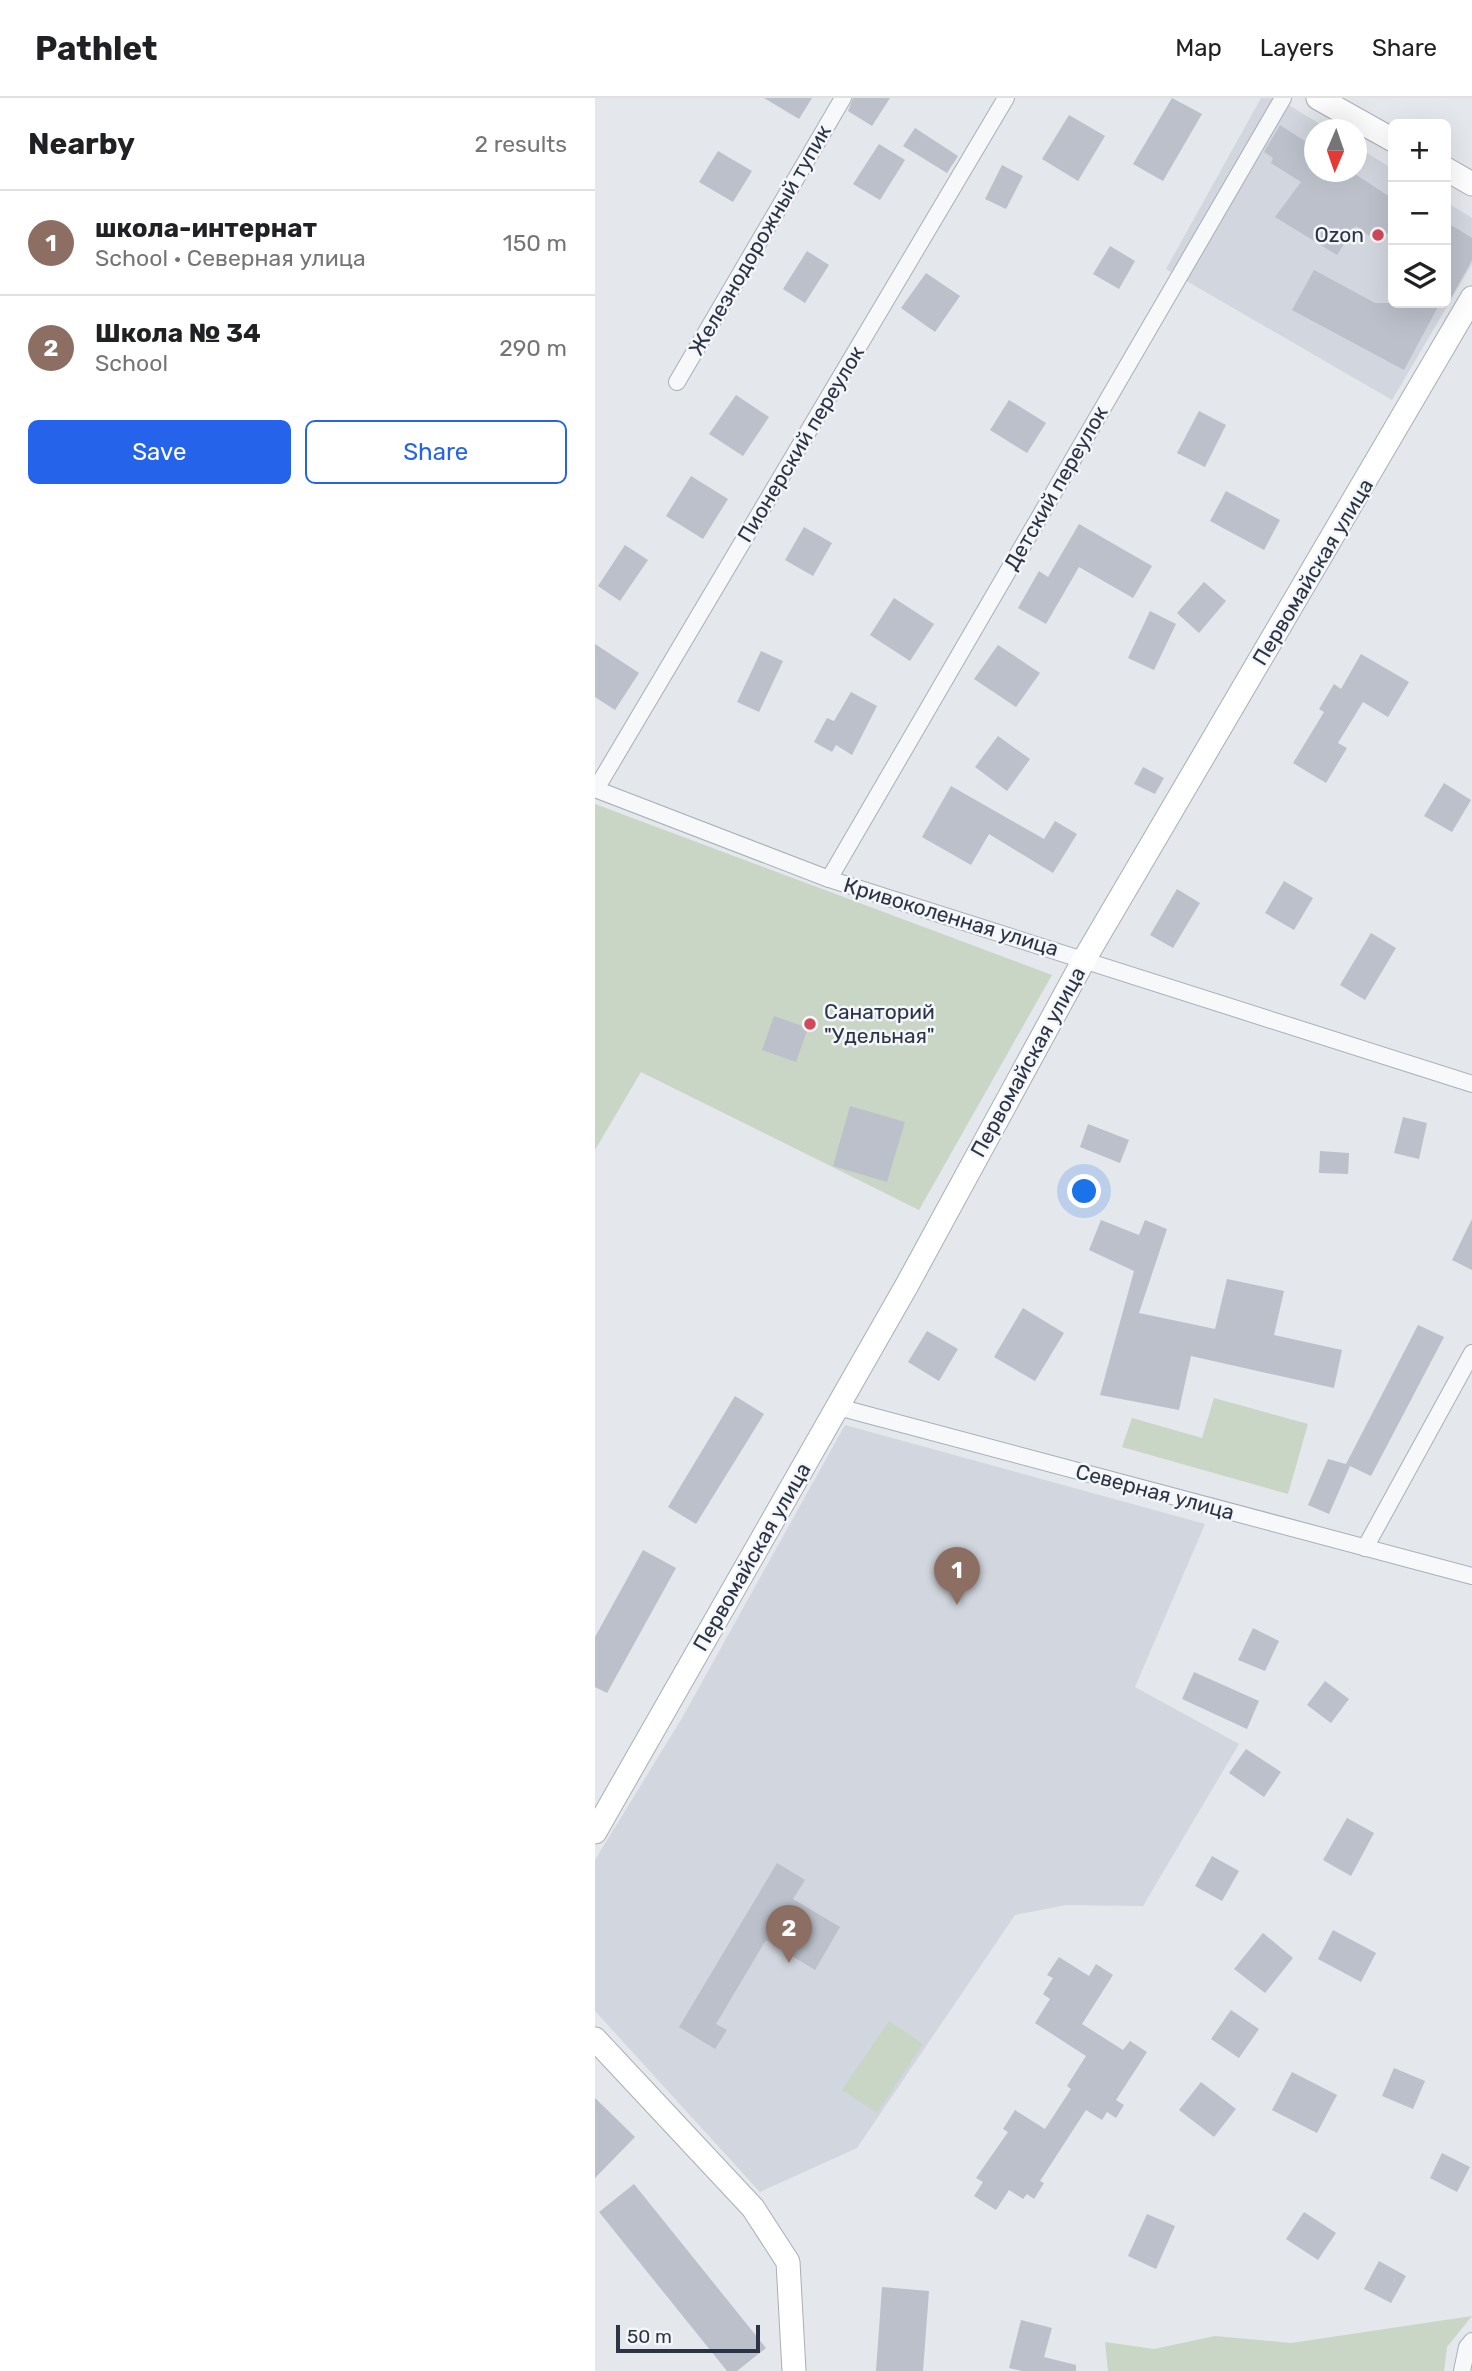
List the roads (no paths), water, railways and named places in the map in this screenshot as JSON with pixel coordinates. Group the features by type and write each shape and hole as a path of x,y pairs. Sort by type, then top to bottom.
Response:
{"main road":[{"path":"1318,98 1388,137"},
{"path":"1451,172 1472,184"},
{"name":"Первомайская улица","path":"595,1832 838,1407 1085,958 1472,298"},
{"path":"595,2039 753,2208 788,2262 794,2371"}],"street":[{"name":"Железнодорожный тупик","path":"677,382 843,98"},
{"name":"Пионерский переулок","path":"595,789 1006,98"},
{"name":"Детский переулок","path":"829,878 1283,98"},
{"name":"Кривоколенная улица","path":"595,789 829,878 1472,1084"},
{"path":"1365,1548 1472,1353"},
{"name":"Северная улица","path":"838,1407 1472,1576"},
{"path":"1462,2371 1467,2347 1472,2341"}],"place":[{"name":"Ozon","path":"1378,235"},
{"name":"Санаторий \"Удельная\"","path":"810,1024"},
{"name":"школа-интернат","path":"957,1605"},
{"name":"Школа № 34","path":"789,1963"}]}
